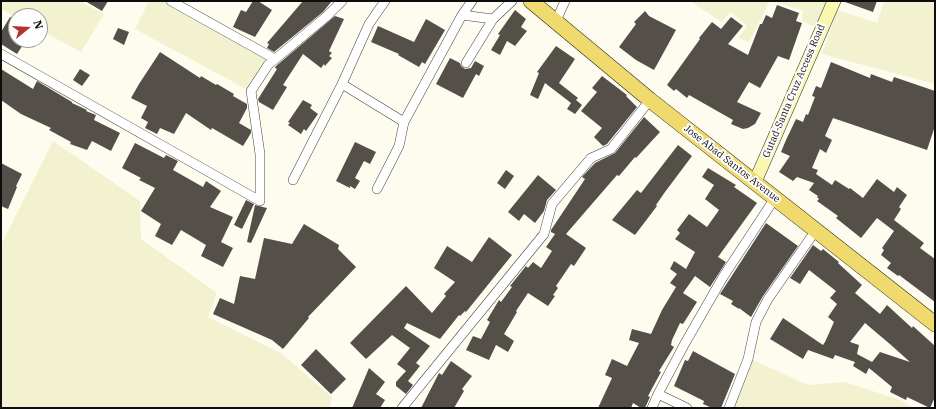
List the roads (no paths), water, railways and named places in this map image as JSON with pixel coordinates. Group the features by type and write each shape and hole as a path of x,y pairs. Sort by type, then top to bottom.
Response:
{"main road":[{"name":"Jose Abad Santos Avenue","path":"531,1 650,100 935,324"},
{"name":"Gutad-Santa Cruz Access Road","path":"755,182 834,1"}],"street":[{"path":"171,1 275,59"},
{"path":"1,54 260,201 260,154 251,91 268,65 327,16 342,1"},
{"path":"293,180 342,84 369,24 385,1"},
{"path":"377,189 399,146 404,122 462,15 472,1"},
{"path":"466,63 493,19 512,1"},
{"path":"556,21 565,1"},
{"path":"462,15 493,19"},
{"path":"342,84 404,122"},
{"path":"402,408 544,234 552,204 591,158 611,149 650,100"},
{"path":"652,408 684,345 723,277 775,198"},
{"path":"729,408 748,359 756,322 768,299 816,230"},
{"path":"658,394 687,408"}]}
